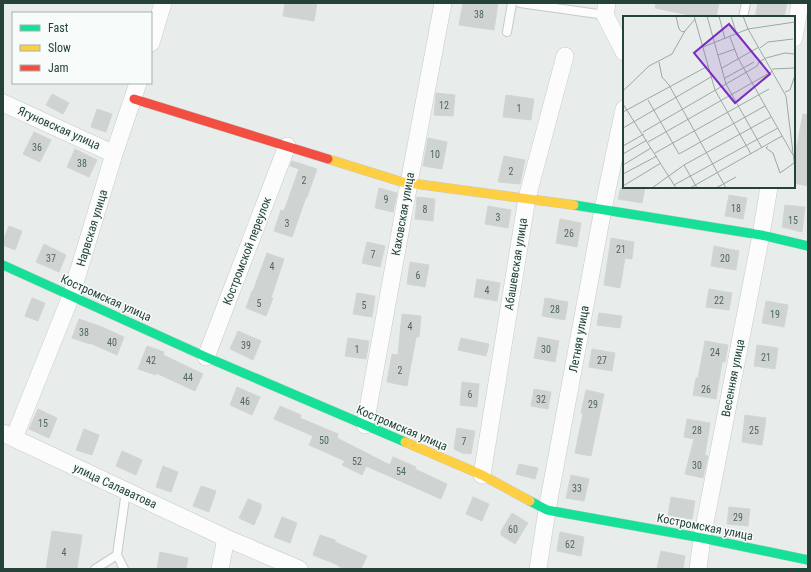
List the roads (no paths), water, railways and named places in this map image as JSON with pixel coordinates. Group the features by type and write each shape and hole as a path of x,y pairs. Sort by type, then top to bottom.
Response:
{"street":[{"name":"Каховская улица","path":"365,425 443,3"},
{"path":"795,32 800,3"},
{"path":"152,38 158,5"},
{"path":"606,9 622,44"},
{"name":"Абашевская улица","path":"482,475 527,198 565,56"},
{"path":"136,91 287,146 402,182 603,209 761,235 808,246"},
{"name":"Нарвская улица","path":"8,435 71,296 114,154 136,91"},
{"name":"Ягуновская улица","path":"3,103 114,154"},
{"name":"Летняя улица","path":"538,569 547,510 603,209 623,114"},
{"name":"Костромской переулок","path":"206,357 287,146"},
{"name":"Весенняя улица","path":"698,569 702,538 769,188"},
{"name":"Костромская улица","path":"3,265 206,357 482,475 547,510 702,538 808,560"},
{"name":"улица Салаватова","path":"8,435 226,538 299,569"},
{"path":"220,569 226,538"}],"lane":[{"path":"507,32 512,3"},
{"path":"520,3 606,9"},
{"path":"743,16 746,3"},
{"path":"124,569 116,555 126,491"},
{"path":"95,569 116,555"}]}
